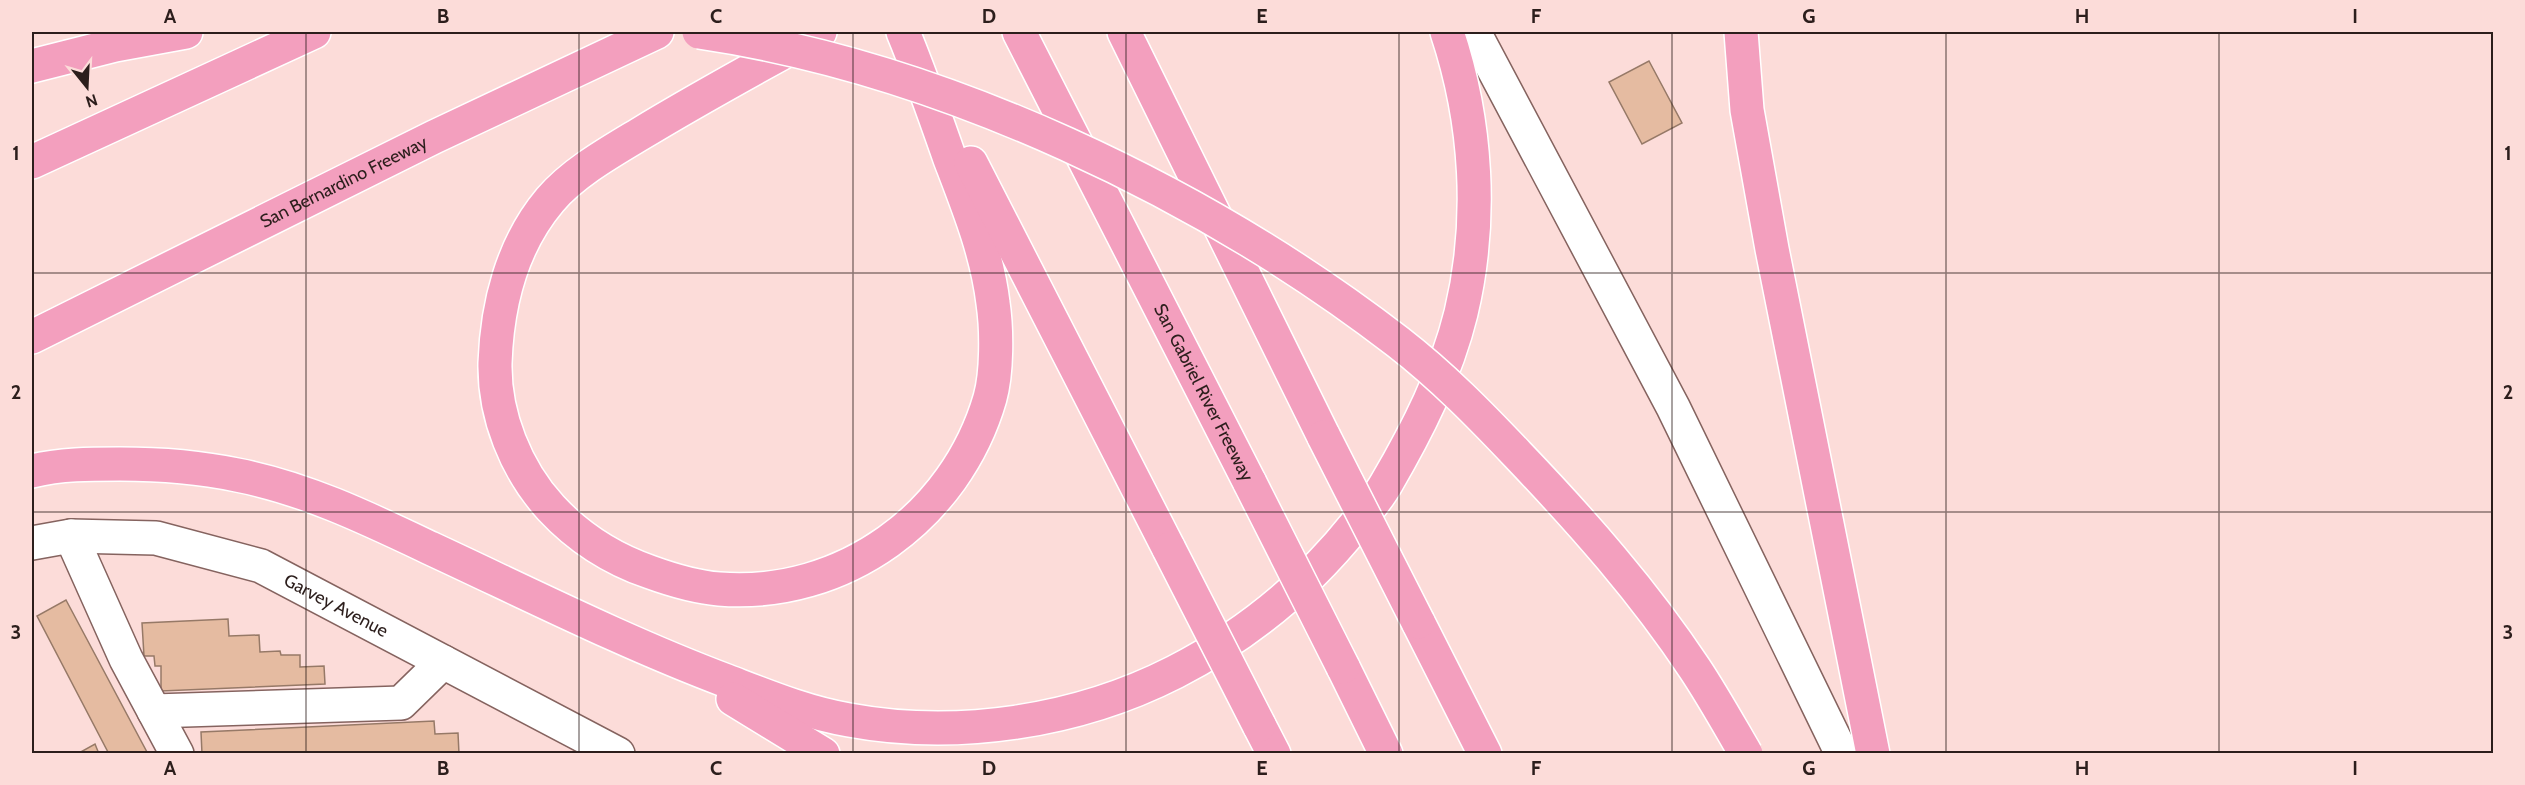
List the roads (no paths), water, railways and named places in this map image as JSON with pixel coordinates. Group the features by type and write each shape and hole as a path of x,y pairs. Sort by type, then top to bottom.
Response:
{"highway":[{"path":"32,66 115,45 186,32"},
{"path":"32,162 314,32"},
{"name":"San Bernardino Freeway","path":"32,338 434,137 657,32"},
{"path":"699,32 813,54 983,109 1032,129 1104,161 1232,231 1351,308 1400,343 1451,387 1572,512 1633,584 1694,668 1746,753"},
{"path":"820,32 600,158 552,198 531,227 508,275 496,329 495,377 501,413 516,458 535,491 566,525 600,550 641,569 677,582 718,589 764,589 808,580 851,564 884,546 920,516 949,484 976,438 991,394 994,305 983,249 904,34"},
{"name":"San Gabriel River Freeway","path":"1019,32 1386,753"},
{"path":"1124,32 1324,437 1485,753"},
{"path":"32,471 83,464 183,467 240,475 294,490 355,512 665,658 771,699 847,720 910,727 976,727 1027,721 1090,705 1145,687 1190,664 1262,617 1308,580 1380,494 1413,437 1446,361 1461,314 1472,248 1475,188 1471,136 1462,85 1447,32"},
{"path":"1741,32 1747,110 1772,249 1873,753"},
{"path":"904,34 1274,753"},
{"path":"665,658 823,753"}],"street":[{"path":"1474,32 1673,407 1842,753"},
{"path":"71,536 126,659 177,753"},
{"name":"Garvey Avenue","path":"32,543 71,536 156,538 261,566 618,753"},
{"path":"154,711 401,703 443,662"}]}
